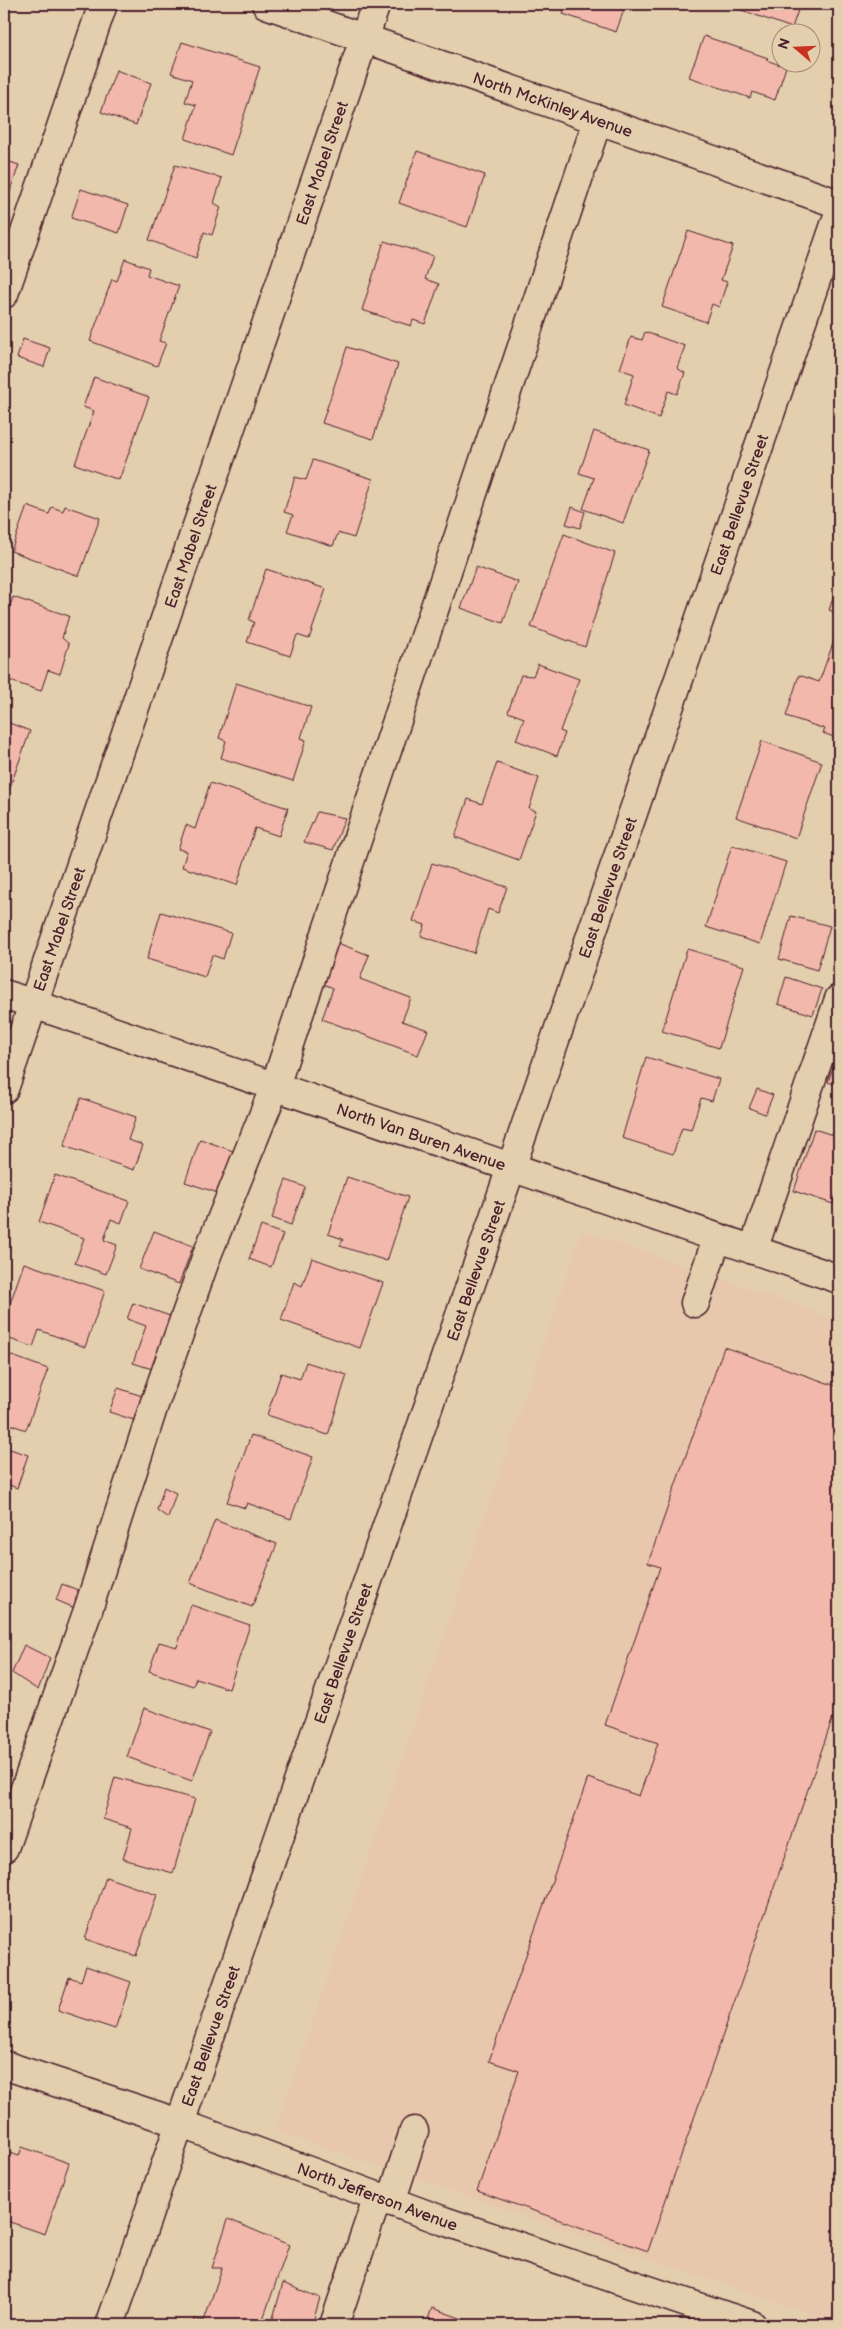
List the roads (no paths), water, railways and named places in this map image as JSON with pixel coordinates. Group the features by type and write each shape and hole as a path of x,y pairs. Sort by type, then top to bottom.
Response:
{"street":[{"path":"4,294 104,4"},
{"name":"North McKinley Avenue","path":"266,4 839,204"},
{"name":"East Mabel Street","path":"4,1089 376,4"},
{"path":"4,1848 87,1613 154,1405 207,1255 275,1086 598,119"},
{"name":"East Bellevue Street","path":"110,2325 839,214"},
{"name":"North Van Buren Avenue","path":"4,994 839,1279"},
{"path":"753,1250 839,1000"},
{"path":"695,1302 717,1238"},
{"name":"North Jefferson Avenue","path":"4,2065 179,2123 384,2199 752,2325"},
{"path":"334,2325 384,2199 414,2131"}]}
